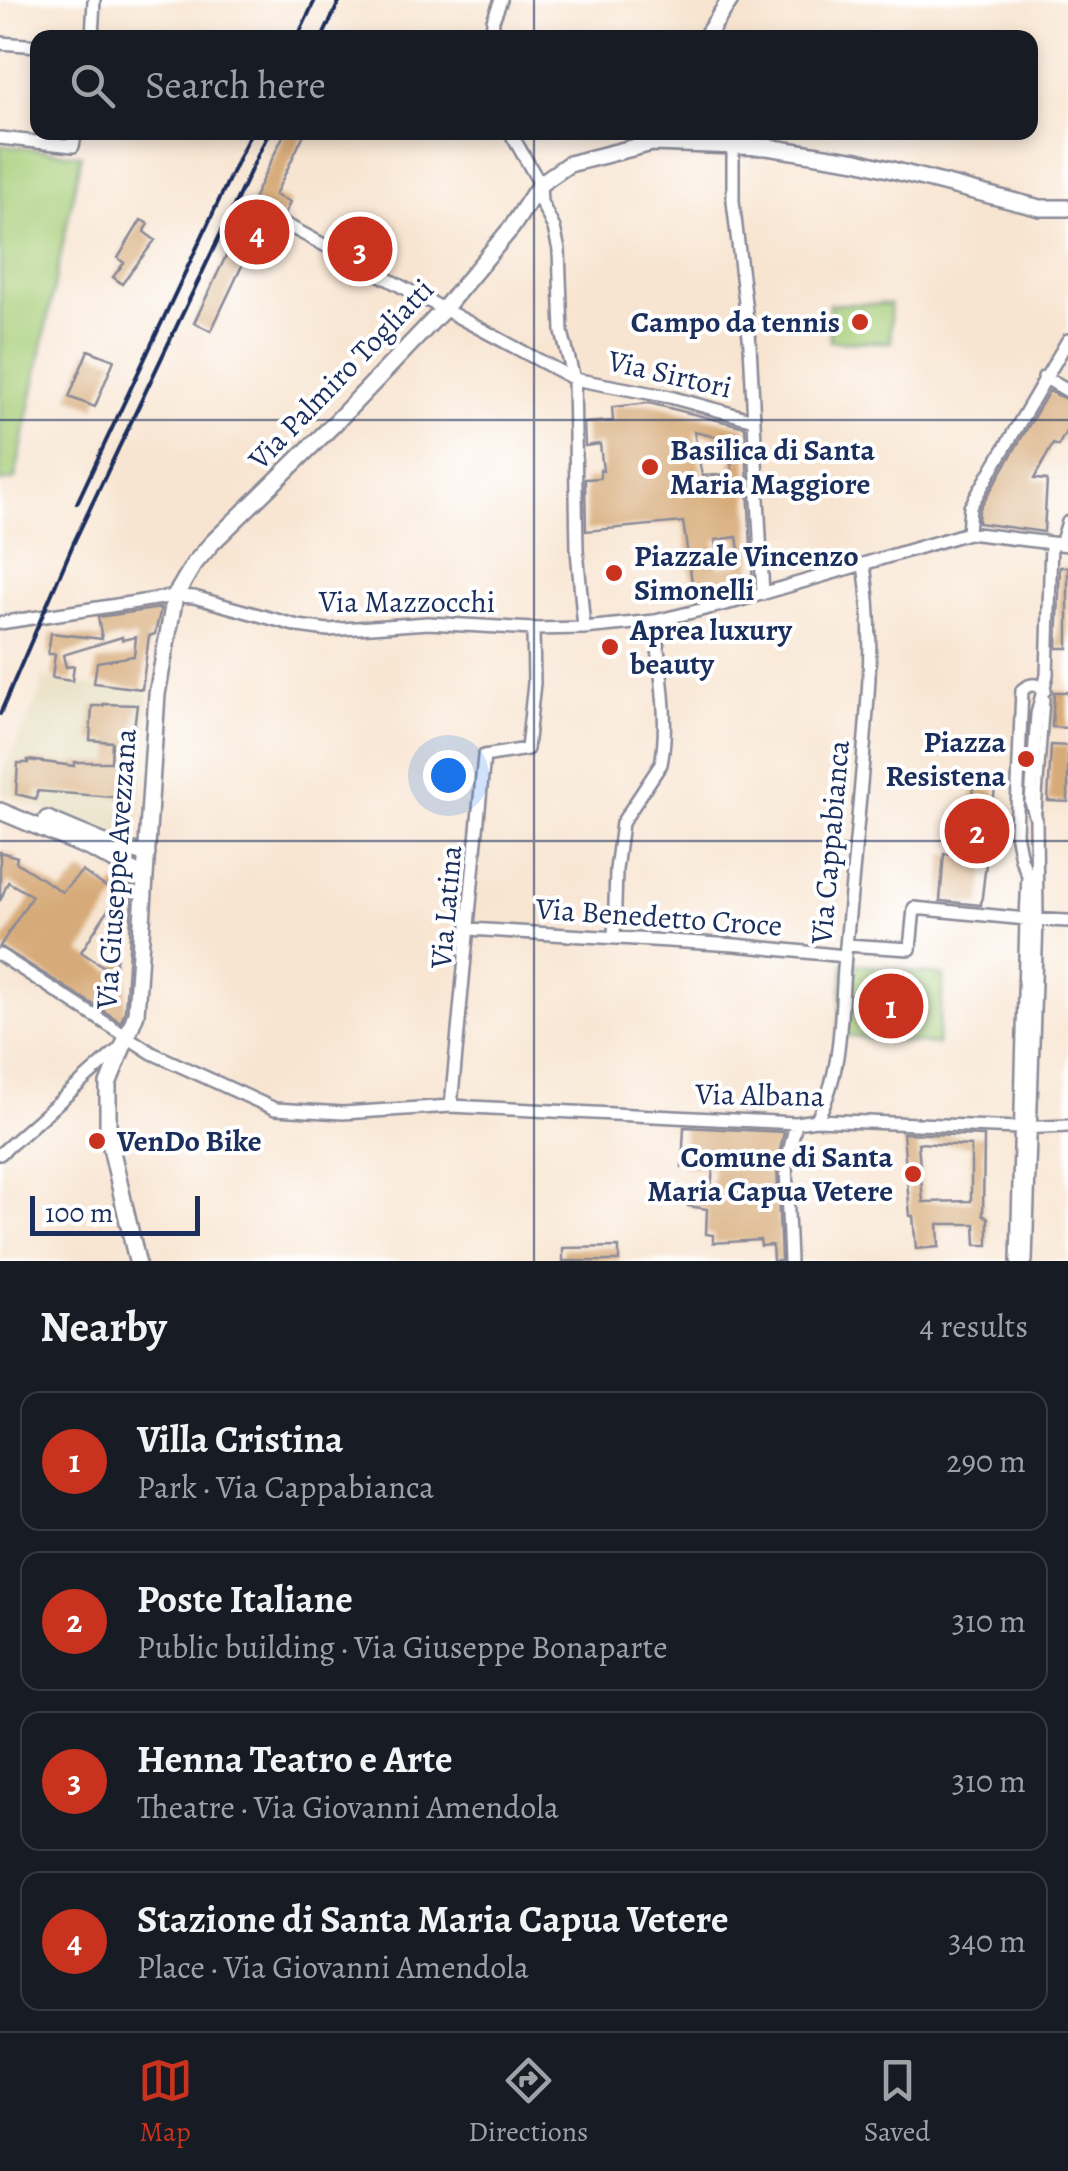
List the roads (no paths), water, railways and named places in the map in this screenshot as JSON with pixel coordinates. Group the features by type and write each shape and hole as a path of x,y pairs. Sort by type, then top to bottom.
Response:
{"street":[{"path":"92,30 94,0"},
{"path":"492,30 501,0"},
{"path":"710,30 730,0"},
{"path":"0,43 30,45"},
{"path":"0,138 73,146 74,140"},
{"path":"515,140 540,184 541,202 560,250 562,332 574,379 577,550 584,628"},
{"path":"540,184 569,164 648,140"},
{"path":"681,140 857,161 1040,208 1068,208"},
{"path":"733,144 733,201 748,330 764,594"},
{"name":"Via Palmiro Togliatti","path":"174,596 212,543 443,310 512,228 540,184"},
{"name":"Via Sirtori","path":"283,223 574,379 670,397 754,420"},
{"path":"1060,544 968,533 970,507 1068,340"},
{"path":"1044,377 1068,391"},
{"path":"1028,919 1035,846 1032,802 1037,714 1046,690 1060,544 1068,522"},
{"name":"Via Mazzocchi","path":"0,623 174,596 194,597 298,626 328,630 428,623 584,628 655,621 764,594 968,533"},
{"name":"Via Cappabianca","path":"816,1120 826,1104 838,1038 871,663 870,599 864,565"},
{"name":"Via Giuseppe Avezzana","path":"136,1261 107,1120 108,1084 133,1023 138,997 157,694 174,596"},
{"path":"614,938 622,823 662,764 664,754 655,621"},
{"name":"Via Latina","path":"451,1106 484,756 527,749 534,684 533,629"},
{"path":"1017,1261 1028,919 1028,875 1018,848 1016,818 1022,690 1030,684 1046,690"},
{"path":"0,801 114,847 147,854"},
{"path":"0,811 96,851 145,878"},
{"path":"1018,848 1035,846"},
{"name":"Via Benedetto Croce","path":"469,930 846,951 910,950 914,908 1028,919"},
{"path":"1028,919 1068,922"},
{"name":"Via Albana","path":"0,955 124,1042 275,1108 342,1113 451,1106 796,1123 816,1120 1068,1126"},
{"path":"0,1154 124,1042"},
{"path":"790,1261 786,1165 796,1123"},
{"path":"1024,1127 1026,1261"}],"railway":[{"path":"301,30 315,0"},
{"path":"326,30 340,0"},
{"path":"77,503 247,140"},
{"path":"0,714 74,542 265,140"}],"place":[{"name":"Stazione di Santa Maria Capua Vetere","path":"257,232"},
{"name":"Henna Teatro e Arte","path":"360,249"},
{"name":"Campo da tennis","path":"860,322"},
{"name":"Basilica di Santa Maria Maggiore","path":"650,467"},
{"name":"Piazzale Vincenzo Simonelli","path":"614,573"},
{"name":"Aprea luxury beauty","path":"610,647"},
{"name":"Piazza Resistena","path":"1026,759"},
{"name":"Poste Italiane","path":"977,831"},
{"name":"Villa Cristina","path":"891,1006"},
{"name":"VenDo Bike","path":"97,1141"},
{"name":"Comune di Santa Maria Capua Vetere","path":"913,1174"}]}
